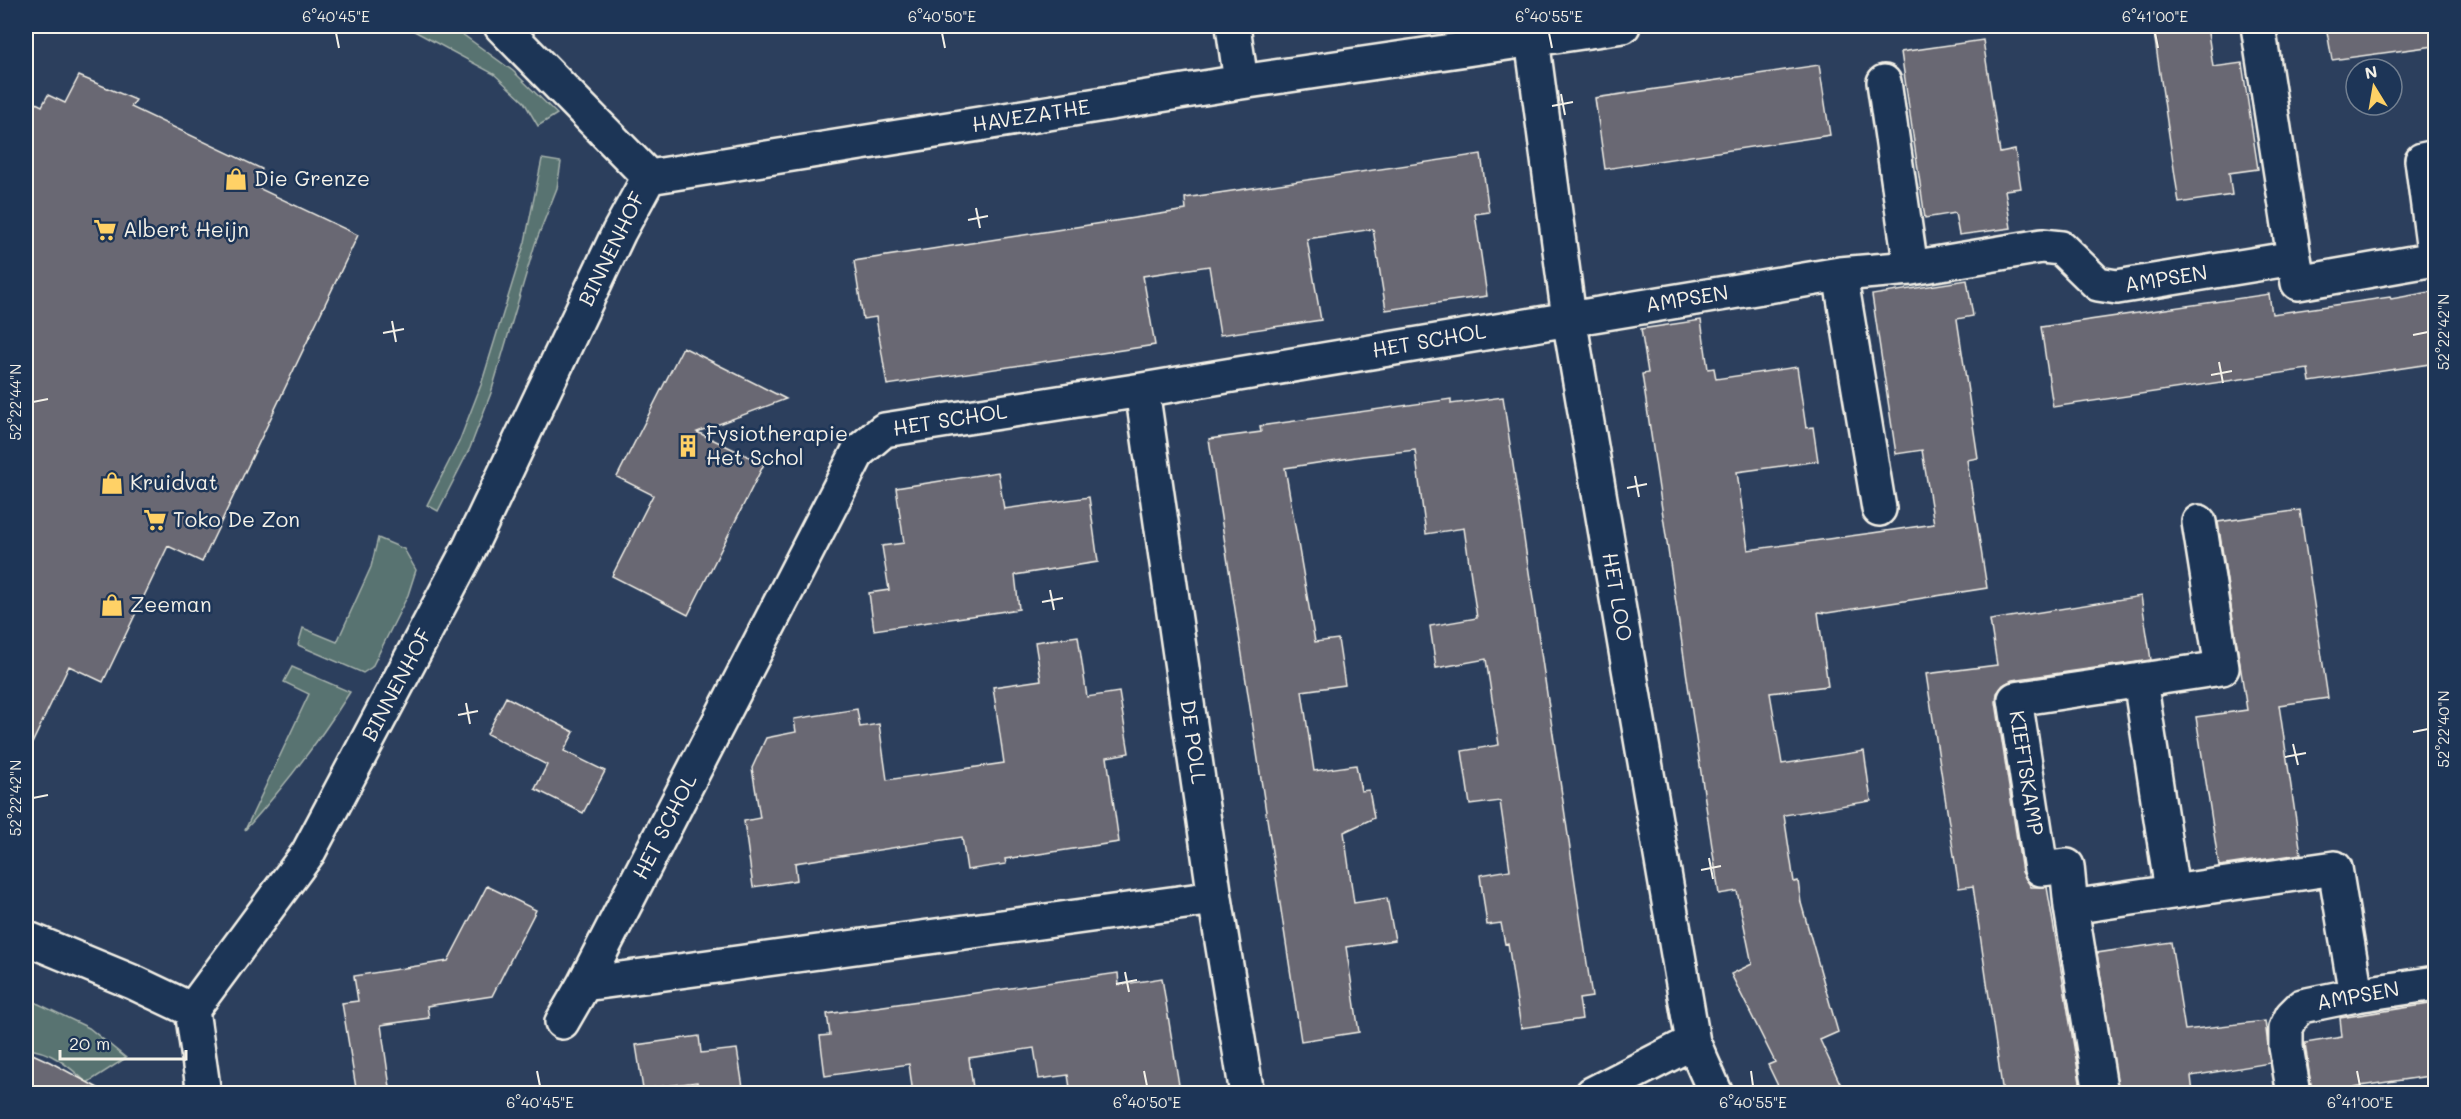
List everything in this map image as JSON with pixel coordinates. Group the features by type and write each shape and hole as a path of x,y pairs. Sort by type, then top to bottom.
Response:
{"street":[{"path":"501,26 649,177"},
{"path":"1233,26 1241,82"},
{"name":"HAVEZATHE","path":"649,177 1241,82 1623,26"},
{"path":"2258,26 2298,283 2435,259 2422,160 2436,158"},
{"name":"HET LOO","path":"1532,39 1569,318 1693,1041 1716,1094"},
{"path":"1884,82 1911,268"},
{"name":"BINNENHOF","path":"192,1010 308,853 469,549 619,232 649,177"},
{"name":"AMPSEN","path":"1569,318 1840,274 1911,268 2042,246 2061,248 2098,284 2117,287 2294,258"},
{"path":"1840,274 1879,509"},
{"name":"HET SCHOL","path":"562,1022 584,984 858,452 884,430 1142,390 1569,318"},
{"name":"DE POLL","path":"1142,390 1215,898 1246,1094"},
{"name":"KIEFTSKAMP","path":"2101,1094 2071,907 2067,866 2041,869 2015,699 2222,668 2199,522"},
{"path":"2140,680 2172,891"},
{"path":"2071,907 2335,868 2356,994"},
{"path":"584,984 1215,898"},
{"path":"26,938 135,982 192,1010 204,1094"},
{"name":"AMPSEN","path":"2294,1094 2286,1047 2286,1028 2292,1016 2302,1006 2356,994 2436,983"},
{"path":"1592,1094 1693,1041"}],"green space":[{"path":"405,26 451,26 513,71 557,114 538,126 524,102 494,74"},
{"path":"542,159 561,162 557,188 535,244 491,393 470,448 438,511 427,505 459,442 481,385 525,242"},
{"path":"378,538 404,549 416,570 408,595 372,667 363,673 298,645 303,628 337,642 371,567"},
{"path":"292,667 350,692 300,763 245,830 309,694 284,682"},
{"path":"26,998 89,1028 126,1058 87,1083 66,1065 51,1056 26,1049"}],"building":[{"path":"2153,26 2207,26 2213,67 2242,63 2258,169 2229,173 2232,195 2179,203"},
{"path":"2326,26 2433,26 2434,46 2332,60"},
{"path":"1983,40 2000,153 2015,150 2021,188 2005,190 2011,228 1959,235 1955,213 1925,218 1901,52"},
{"path":"1819,65 1830,135 1605,169 1595,98"},
{"path":"79,76 136,100 131,107 262,169 254,186 358,235 202,562 168,546 103,682 69,666 26,756 26,98 42,106 48,95 65,103"},
{"path":"1481,154 1489,212 1475,214 1487,296 1386,310 1373,229 1307,239 1321,320 1220,335 1209,266 1143,276 1155,345 887,385 876,317 863,319 854,261 1186,210 1185,198"},
{"path":"1967,280 1973,316 1957,319 1978,458 1967,460 1987,588 1827,613 1818,612 1828,686 1770,693 1782,764 1864,751 1871,801 1784,815 1794,882 1798,881 1801,903 1838,1032 1820,1040 1845,1094 1782,1094 1768,1065 1775,1062 1731,974 1752,964 1737,891 1719,894 1642,374 1648,373 1641,329 1701,320 1708,369 1714,368 1716,379 1797,367 1806,428 1813,427 1818,461 1737,472 1748,550 1934,524 1922,450 1896,454 1872,295"},
{"path":"2436,291 2436,363 2310,382 2308,369 2053,407 2041,327 2269,294 2272,314"},
{"name":"Fysiotherapie Het Schol","path":"683,347 786,399 697,432 764,464 688,615 612,576 653,495 617,477"},
{"path":"1503,397 1592,997 1579,999 1582,1019 1521,1028 1508,943 1505,944 1501,923 1487,925 1480,875 1510,870 1500,801 1470,805 1462,751 1499,745 1486,659 1436,668 1430,626 1477,618 1464,528 1426,534 1415,450 1363,456 1285,468 1315,642 1338,639 1345,685 1302,691 1314,771 1356,765 1361,791 1369,790 1374,818 1344,832 1354,903 1387,898 1395,940 1346,947 1359,1032 1301,1041 1209,439 1261,432 1260,426 1451,399 1451,404"},
{"path":"998,472 1004,509 1089,497 1098,562 1015,575 1019,609 874,630 869,593 889,590 882,546 904,543 896,488"},
{"path":"2300,510 2328,698 2279,705 2301,854 2219,866 2196,717 2247,710 2218,522"},
{"path":"2141,596 2151,660 2012,680 2003,685 1997,693 1996,702 2022,872 2031,887 2047,887 2082,1094 2003,1094 1973,886 1959,888 1926,674 1997,665 1990,620"},
{"path":"1078,636 1087,697 1119,692 1129,753 1107,757 1119,842 1005,859 1006,864 967,870 962,837 795,863 797,880 753,887 744,821 760,818 752,768 766,738 796,732 794,719 857,709 860,727 879,724 887,780 1004,763 993,687 1041,680 1035,642"},
{"path":"506,697 574,732 564,751 605,771 583,813 535,789 547,765 487,734"},
{"path":"487,886 536,910 492,996 427,1006 429,1018 381,1025 391,1094 357,1094 342,1003 358,1001 354,976 448,961"},
{"path":"2171,942 2185,1030 2265,1021 2270,1063 2191,1076 2193,1094 2119,1094 2097,953"},
{"path":"1118,973 1119,985 1162,978 1179,1085 1160,1094 1071,1094 1068,1075 1039,1079 1034,1048 969,1058 973,1088 940,1094 913,1094 909,1064 825,1076 820,1036 830,1035 827,1014"},
{"path":"2436,1003 2436,1075 2312,1093 2305,1043 2342,1037 2340,1018"},
{"path":"699,1036 701,1053 737,1049 744,1094 699,1094 697,1082 643,1089 636,1045"},
{"path":"26,1051 50,1062 109,1094 26,1094"}],"place":[{"name":"Die Grenze","path":"236,179"},
{"name":"Albert Heijn","path":"105,230"},
{"name":"Fysiotherapie Het Schol","path":"688,446"},
{"name":"Kruidvat","path":"112,483"},
{"name":"Toko De Zon","path":"155,520"},
{"name":"Zeeman","path":"112,605"}]}
